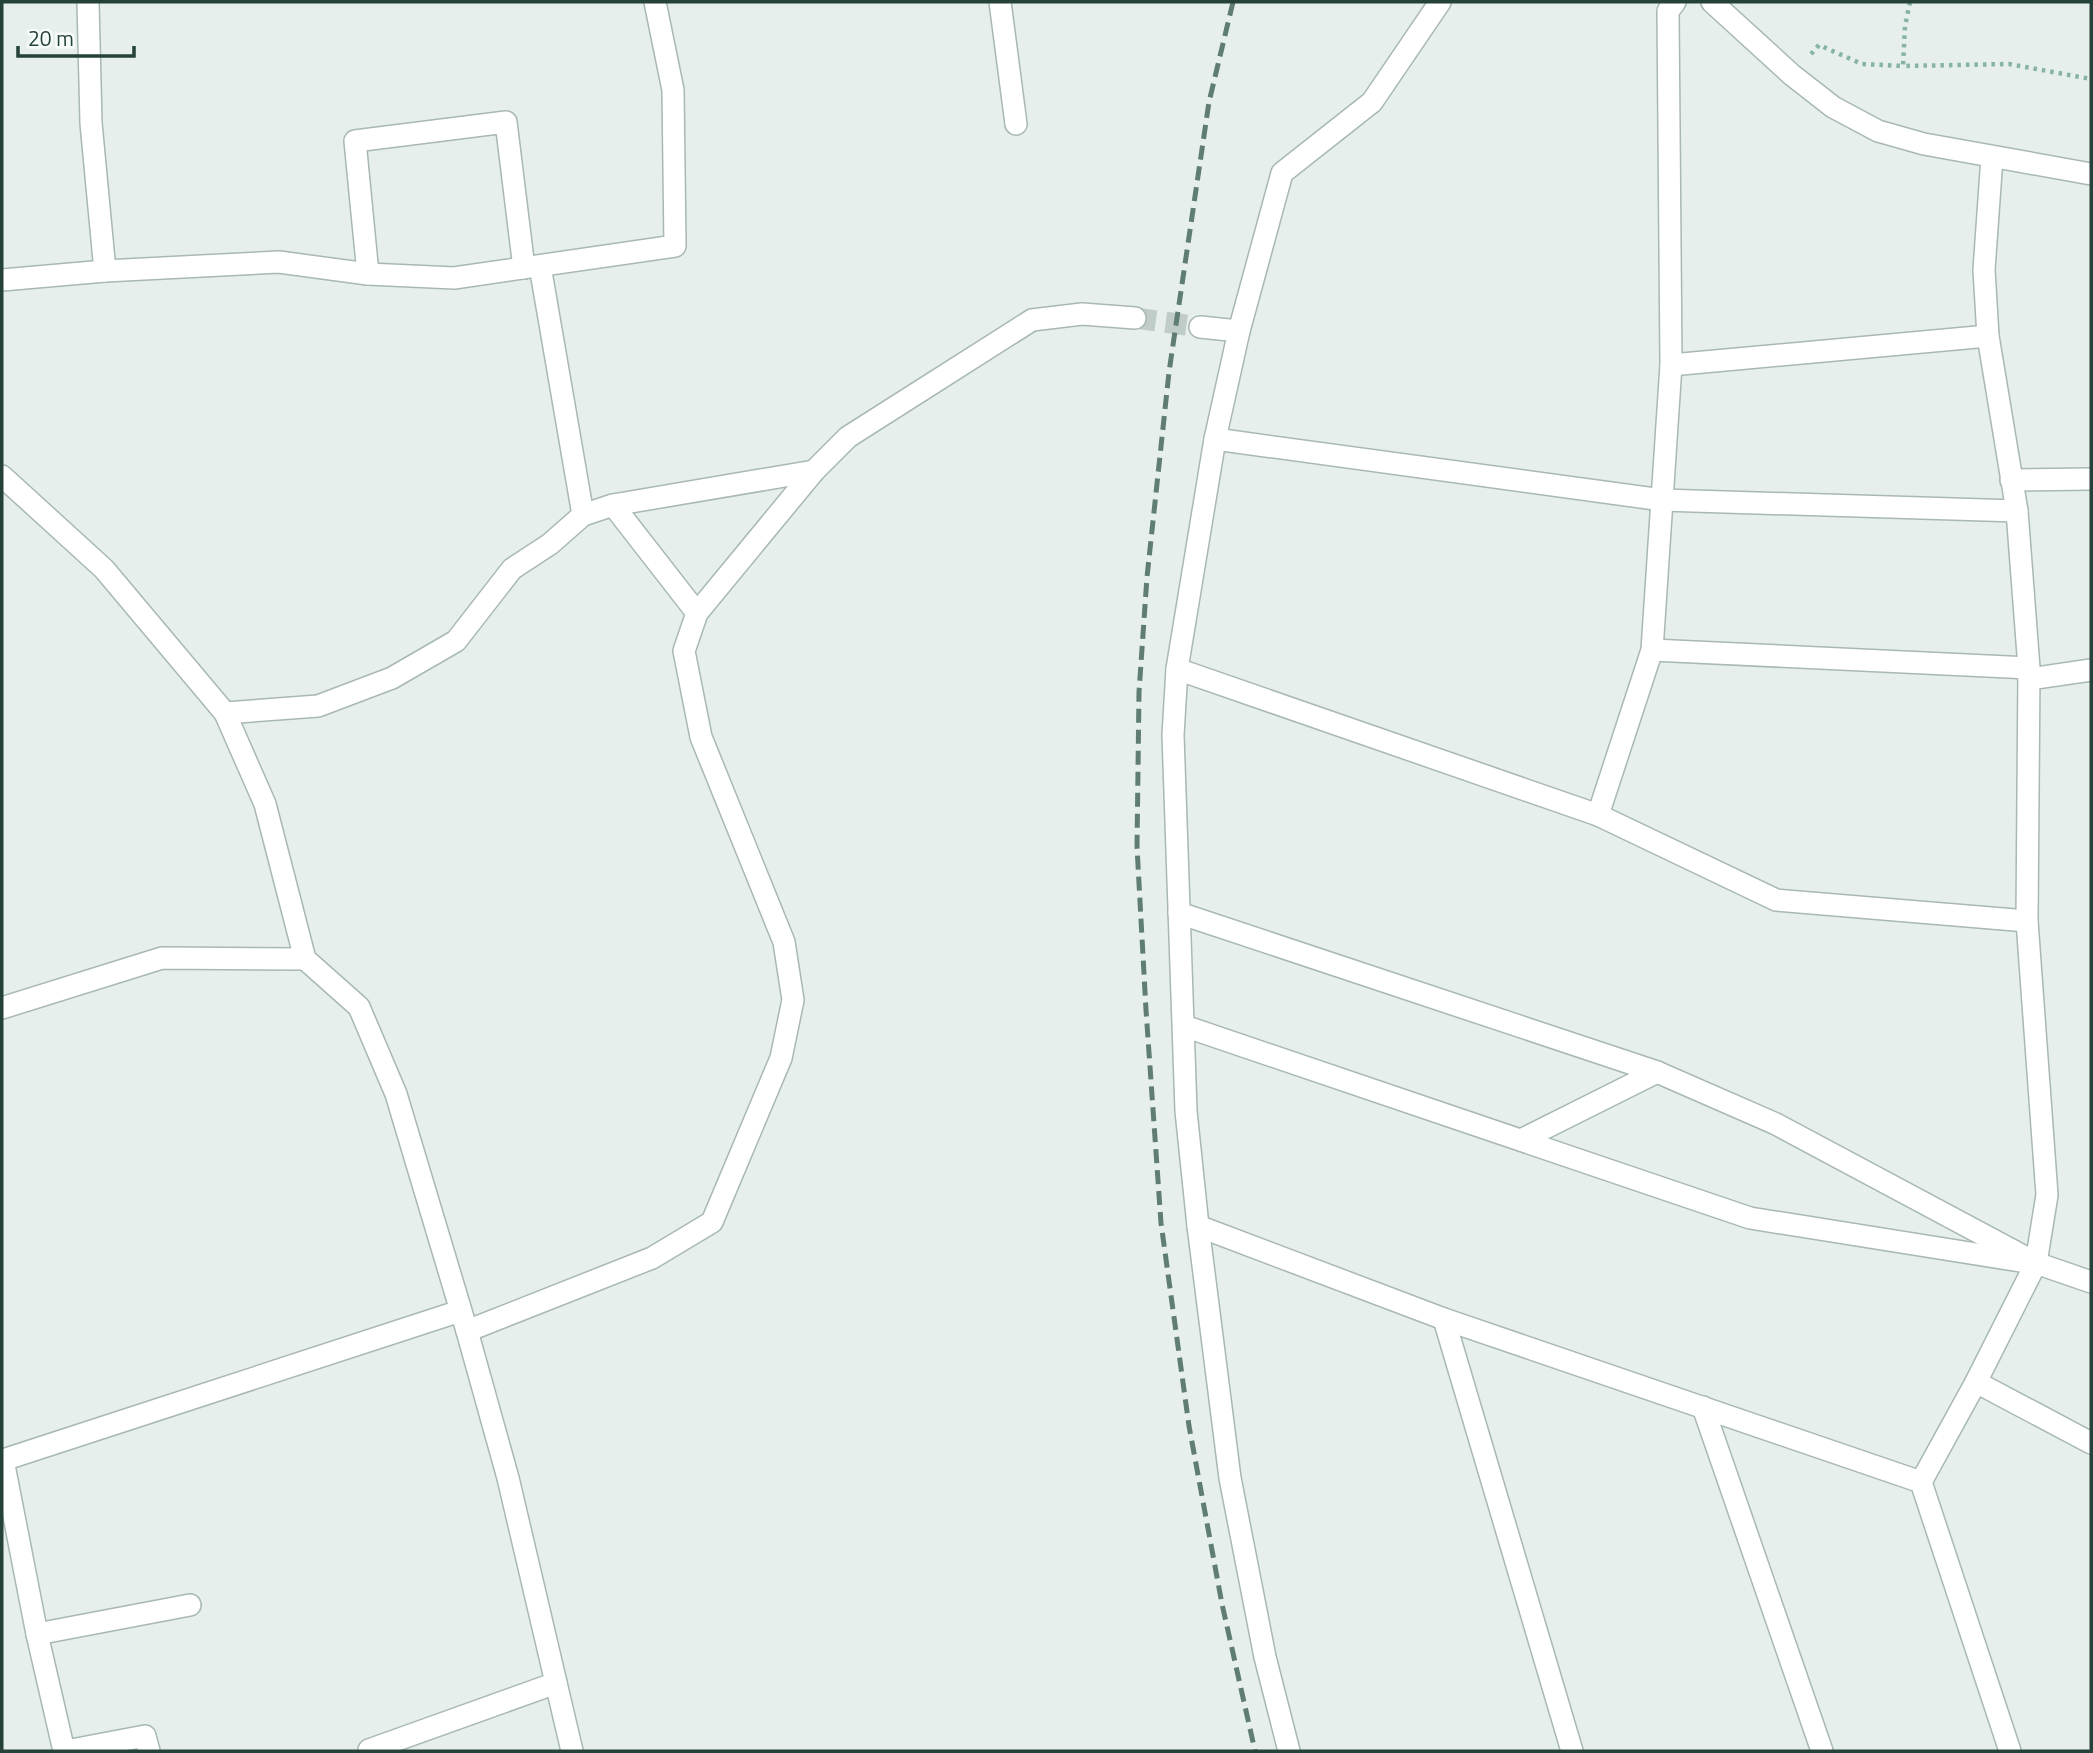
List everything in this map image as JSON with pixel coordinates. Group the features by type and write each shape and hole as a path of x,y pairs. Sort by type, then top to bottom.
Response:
{"street":[{"path":"88,2 91,123 105,271"},
{"path":"2,280 105,271 279,262 368,274 454,278 675,246 673,90 655,2"},
{"path":"1000,2 1016,124"},
{"path":"1289,1751 1265,1657 1230,1478 1186,1111 1173,735 1177,668 1215,439 1239,331 1282,173 1372,102 1440,2"},
{"path":"1598,815 1652,650 1671,365 1668,11 1675,2"},
{"path":"1712,2 1792,75 1833,107 1878,131 1924,144 2091,174"},
{"path":"368,274 355,141 506,122 532,267 583,515"},
{"path":"1992,157 1984,270 1988,336 2017,511 2029,673 2026,921 2047,1195 2036,1263 1976,1382 1921,1482 2010,1751"},
{"path":"149,1751 145,1736 65,1751 37,1634 3,1460 463,1321 652,1258 712,1222 781,1058 793,1000 784,942 701,737 684,651 697,612 814,471 848,437 1032,320 1083,314 1135,318"},
{"path":"1200,327 1239,331"},
{"path":"1671,365 1988,336"},
{"path":"1215,439 1662,500 2017,511"},
{"path":"225,712 318,705 392,678 456,640 512,569 550,544 583,515 613,505 814,471"},
{"path":"2,476 104,569 225,712 265,804 305,959 359,1007 396,1094 508,1478 572,1751"},
{"path":"2011,480 2091,479"},
{"path":"613,505 697,612"},
{"path":"1652,650 2029,673 2091,670"},
{"path":"1177,668 1598,815 1776,900 2026,921"},
{"path":"1179,913 1657,1072 1776,1124 2036,1263 2091,1282"},
{"path":"2,1008 162,958 305,959"},
{"path":"1184,1026 1750,1218 2036,1263"},
{"path":"1521,1140 1657,1072"},
{"path":"1198,1226 1444,1319 1921,1482"},
{"path":"1444,1319 1572,1751"},
{"path":"1976,1382 2091,1443"},
{"path":"1703,1406 1822,1751"},
{"path":"37,1634 190,1605"},
{"path":"369,1750 556,1684"}],"path":[{"path":"1903,66 1905,26 1910,2"},
{"path":"1814,50 1819,45 1862,64 2009,64 2091,79"}],"tunnel":[{"path":"1135,318 1200,327"}],"railway":[{"path":"1233,2 1209,102 1169,372 1147,577 1139,692 1137,847 1161,1223 1189,1426 1222,1604 1255,1751"}]}
